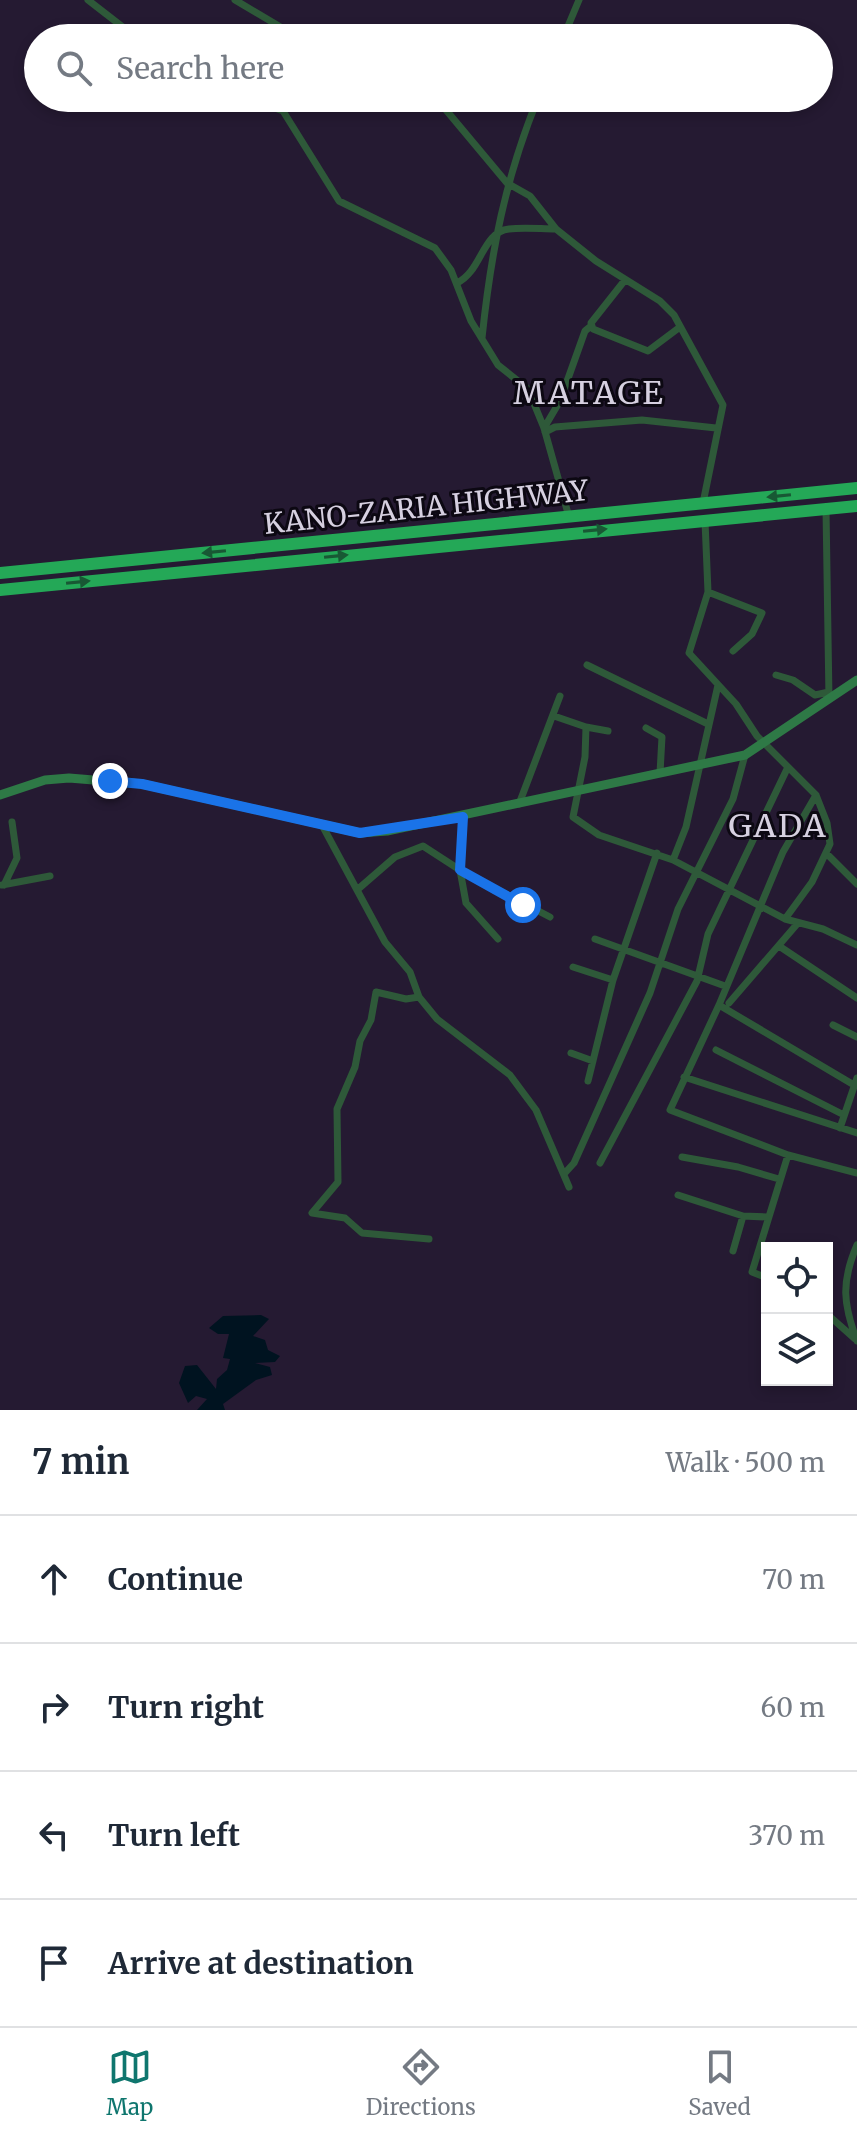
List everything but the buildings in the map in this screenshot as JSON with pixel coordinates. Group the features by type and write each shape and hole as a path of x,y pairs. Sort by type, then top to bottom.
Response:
{"highway":[{"name":"KANO-ZARIA HIGHWAY","path":"0,573 857,488"},
{"name":"KANO-ZARIA HIGHWAY","path":"0,590 857,506"}],"street":[{"path":"88,0 119,24"},
{"path":"235,0 275,24"},
{"path":"569,24 579,0"},
{"path":"284,112 339,201 435,248 457,283 459,295 498,365 528,389 545,430 569,517"},
{"path":"448,112 507,183 530,196 556,229 625,280 660,301 680,327 720,394 723,405 703,503"},
{"path":"482,340 495,234 507,183 533,112"},
{"path":"457,283 473,272 495,234 507,229 556,229"},
{"path":"545,430 560,401 585,331 625,280"},
{"path":"591,326 648,351 680,327"},
{"path":"545,430 642,420 716,428"},
{"path":"826,509 829,695"},
{"path":"705,519 708,592 689,653 787,769 816,795 827,823 830,844 785,919"},
{"path":"708,592 762,613 752,634 733,651"},
{"path":"587,665 708,724"},
{"path":"776,675 793,680 815,695 829,695"},
{"path":"0,795 57,779 142,784 360,833 463,817 745,755 829,695 857,680"},
{"path":"673,860 701,764 718,685"},
{"path":"519,804 560,696"},
{"path":"554,716 608,731"},
{"path":"586,727 573,817 599,835 673,860 785,919 823,929 857,945"},
{"path":"646,728 662,737 660,773"},
{"path":"564,1174 574,1163 606,1095 662,962 678,909 733,799 745,755"},
{"path":"600,1163 697,981 708,934 787,769"},
{"path":"816,795 783,852 719,1005 670,1110 788,1155 857,1173"},
{"path":"463,817 460,870 466,903 498,939"},
{"path":"2,886 17,858 12,822"},
{"path":"322,825 385,942 410,972 419,997 437,1019 510,1075 536,1110 569,1187"},
{"path":"357,890 395,857 423,846 460,870 550,917"},
{"path":"588,1081 613,980 657,853"},
{"path":"826,853 857,884"},
{"path":"2,886 50,876"},
{"path":"729,1003 798,923"},
{"path":"595,939 725,986"},
{"path":"779,946 857,998"},
{"path":"573,967 613,980"},
{"path":"419,997 406,999 376,992 371,1020 360,1041 355,1067 337,1109 338,1182 312,1213 345,1218 362,1233 429,1239"},
{"path":"719,1005 856,1085 840,1128"},
{"path":"833,1025 857,1037"},
{"path":"716,1050 844,1115"},
{"path":"571,1053 593,1061"},
{"path":"684,1077 857,1133"},
{"path":"761,1276 752,1272 788,1155"},
{"path":"682,1157 738,1167 779,1179"},
{"path":"678,1195 743,1216 767,1217"},
{"path":"733,1251 743,1216"},
{"path":"857,1245 845,1284 845,1309 857,1341"},
{"path":"833,1319 857,1341"}],"water":[{"path":"261,1315 269,1319 253,1336 265,1340 268,1350 280,1356 275,1362 255,1363 270,1367 272,1375 256,1380 223,1404 225,1410 197,1410 207,1399 196,1396 188,1403 179,1383 185,1366 197,1365 216,1389 217,1379 227,1370 230,1359 223,1358 229,1334 218,1334 209,1328 223,1316"}],"district":[{"name":"MATAGE","path":"589,393"},
{"name":"GADA","path":"778,826"}],"route":[{"path":"110,781 142,784 360,833 463,817 460,870 523,905"}]}
